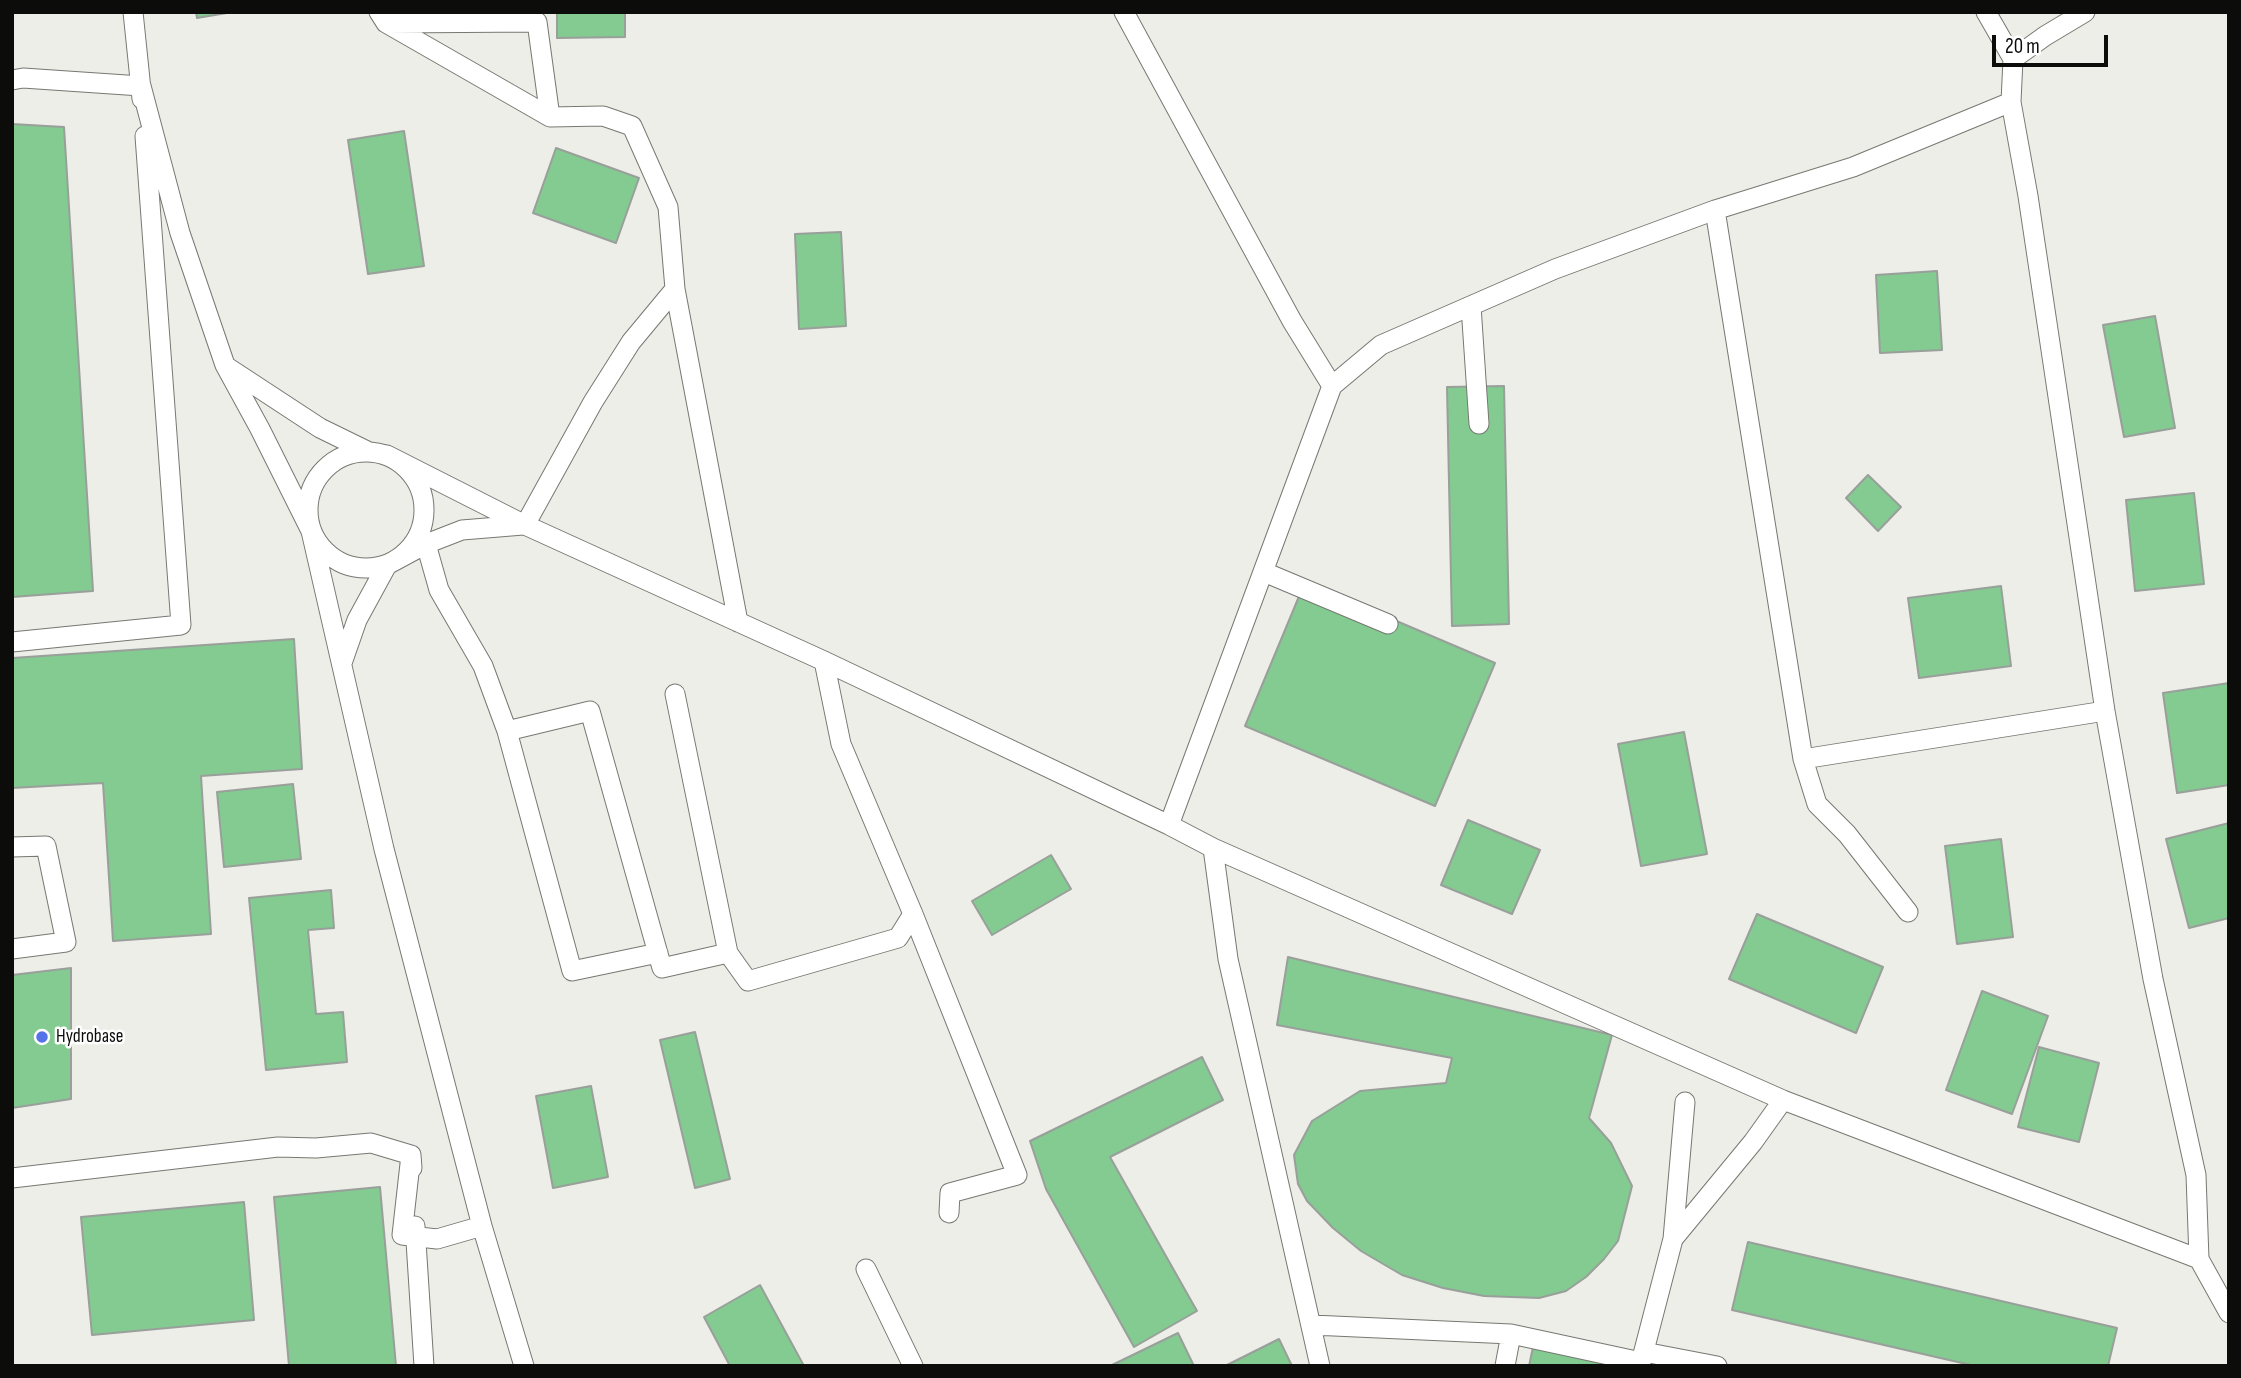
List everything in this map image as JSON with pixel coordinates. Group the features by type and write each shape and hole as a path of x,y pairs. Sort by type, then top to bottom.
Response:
{"lane":[{"path":"12,642 181,625 141,86 133,12"},
{"path":"1124,12 1292,321 1332,386"},
{"path":"1986,12 2013,60 2011,102 2028,196 2105,711 2153,979 2196,1175 2199,1259 2229,1313"},
{"path":"2013,60 2045,36 2085,12"},
{"path":"382,17 537,22 550,117"},
{"path":"382,17 550,117 603,116 632,126 668,207 675,289 738,622"},
{"path":"12,80 23,78 141,86"},
{"path":"141,86 180,233 225,365 321,549 342,564 362,569 387,565 426,544 462,530 524,524"},
{"path":"1169,825 1332,386 1381,345 1555,269 1715,210 1853,167 2011,102"},
{"path":"1715,210 1803,759 1817,804 1847,834 1908,912"},
{"path":"524,524 593,402 631,342 675,289"},
{"path":"1471,306 1479,424"},
{"path":"225,365 320,428 367,451 387,455 524,524 824,661 1213,848 1783,1100 2199,1259"},
{"path":"367,451 345,455 330,464 316,479 307,514 384,849 482,1226 523,1362"},
{"path":"342,664 357,620 387,565 407,552 415,542 423,523 424,508 420,488 398,461 387,455"},
{"path":"426,544 439,590 483,666 508,731 572,971 658,953"},
{"path":"1264,572 1388,624"},
{"path":"824,661 841,744 913,914 1017,1175 950,1193 949,1213"},
{"path":"675,694 728,953 748,981 898,938 913,914"},
{"path":"508,731 590,711 662,968 728,953"},
{"path":"1803,759 2105,711"},
{"path":"12,847 46,846 66,942 12,949"},
{"path":"1213,848 1228,959 1320,1366"},
{"path":"1673,1239 1753,1142 1783,1100"},
{"path":"1642,1360 1673,1239 1685,1102"},
{"path":"12,1178 278,1147 316,1148 371,1143 411,1155"},
{"path":"411,1155 402,1236 437,1239 482,1226"},
{"path":"411,1155 424,1366"},
{"path":"866,1269 913,1366"},
{"path":"1312,1325 1511,1334 1642,1360 1717,1366"},
{"path":"1505,1366 1511,1334"}],"building":[{"path":"196,12 233,12 197,18"},
{"path":"557,12 625,12 625,37 557,38"},
{"path":"12,124 64,127 93,591 12,597"},
{"path":"404,131 424,266 368,274 348,140"},
{"path":"556,148 639,178 616,243 533,213"},
{"path":"841,232 846,326 799,329 795,234"},
{"path":"1937,271 1942,350 1880,353 1876,275"},
{"path":"2155,316 2175,428 2124,437 2103,325"},
{"path":"1504,386 1509,624 1452,626 1447,387"},
{"path":"1868,475 1901,507 1878,531 1846,498"},
{"path":"2194,493 2204,584 2135,591 2126,500"},
{"path":"1305,582 1495,663 1435,806 1245,726"},
{"path":"2001,586 2011,666 1919,678 1908,598"},
{"path":"294,639 302,769 201,776 211,934 113,941 103,783 12,788 12,658"},
{"path":"2229,683 2229,785 2177,793 2163,693"},
{"path":"1684,732 1707,854 1641,866 1618,744"},
{"path":"293,784 301,859 224,867 217,792"},
{"path":"1468,820 1540,850 1512,914 1441,885"},
{"path":"2229,823 2229,918 2189,928 2166,839"},
{"path":"2001,839 2013,937 1957,944 1945,846"},
{"path":"1051,855 1071,889 992,935 972,901"},
{"path":"331,890 334,928 308,930 316,1014 343,1012 347,1062 266,1070 249,898"},
{"path":"1757,914 1883,967 1856,1033 1729,979"},
{"path":"1288,957 1612,1035 1589,1118 1611,1143 1632,1186 1618,1241 1586,1277 1566,1291 1539,1298 1484,1296 1443,1288 1402,1275 1361,1251 1333,1228 1307,1201 1298,1184 1294,1155 1312,1121 1360,1091 1446,1083 1452,1058 1277,1025"},
{"name":"Hydrobase","path":"71,968 71,1099 12,1108 12,975"},
{"path":"1982,991 2048,1016 2012,1114 1946,1090"},
{"path":"695,1032 730,1179 695,1188 660,1040"},
{"path":"2039,1047 2099,1063 2079,1142 2018,1127"},
{"path":"1202,1057 1223,1100 1110,1157 1197,1311 1134,1347 1046,1189 1030,1141"},
{"path":"591,1086 608,1177 553,1188 536,1096"},
{"path":"380,1187 396,1366 289,1366 274,1197"},
{"path":"244,1202 254,1320 92,1335 81,1217"},
{"path":"1748,1242 2117,1328 2108,1366 1975,1366 1732,1310"},
{"path":"760,1285 804,1366 730,1366 704,1317"},
{"path":"1178,1333 1194,1366 1110,1366"},
{"path":"1536,1333 1602,1348 1598,1366 1529,1366"},
{"path":"1279,1339 1292,1366 1225,1366"}],"place":[{"name":"Hydrobase","path":"42,1037"}]}
